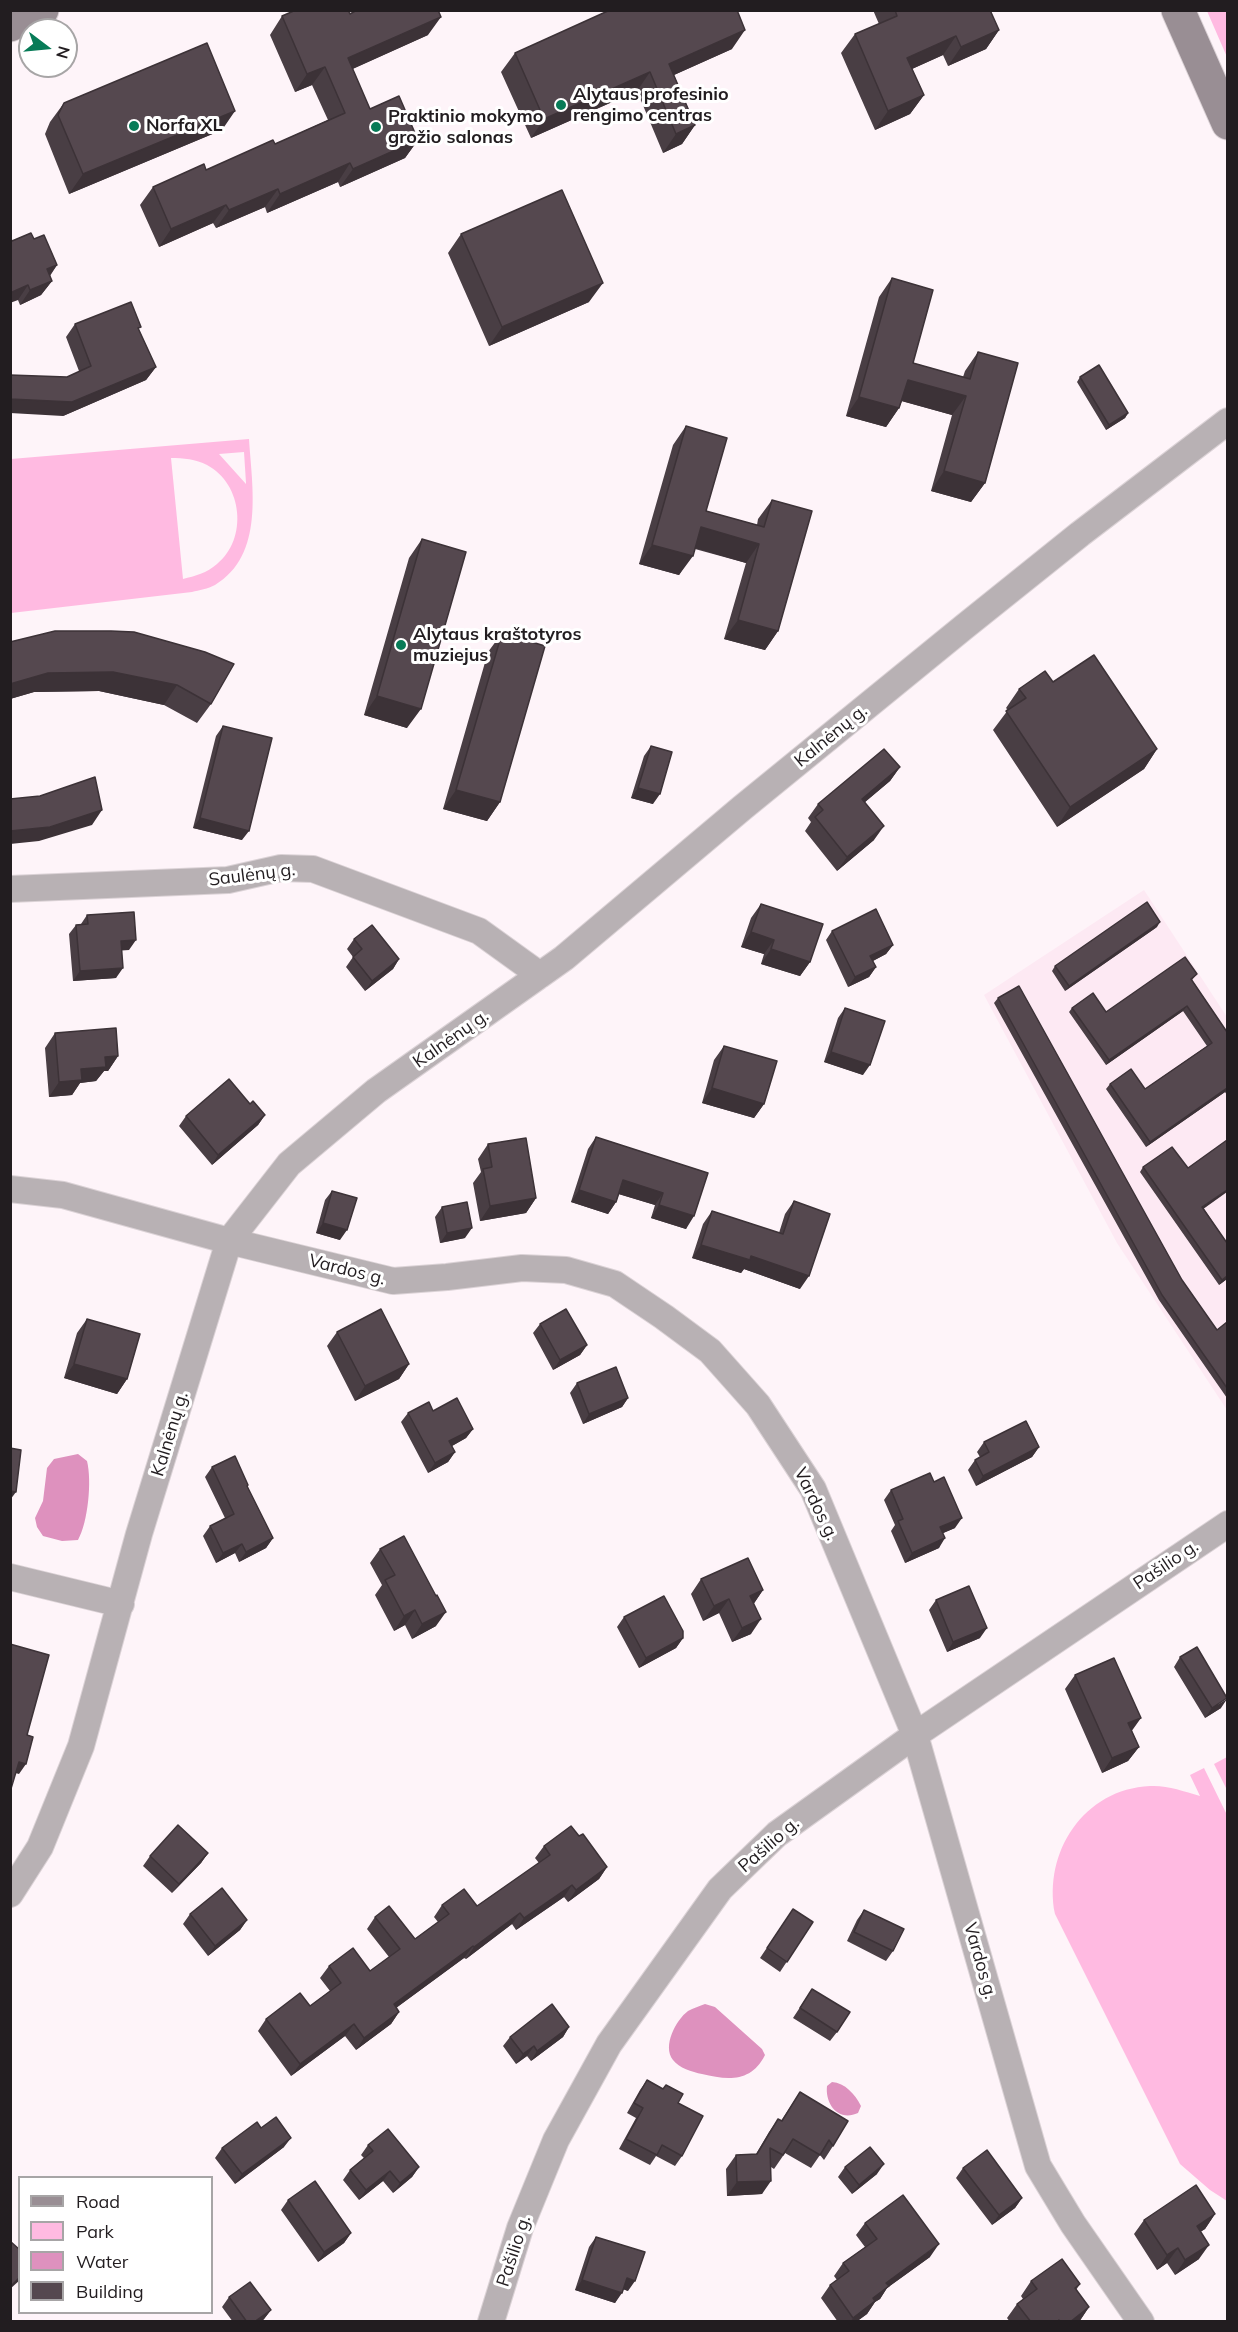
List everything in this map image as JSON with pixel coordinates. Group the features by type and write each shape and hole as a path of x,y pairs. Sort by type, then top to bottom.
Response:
{"main road":[{"path":"10,25 42,10"},
{"path":"1178,10 1227,123"}],"street":[{"name":"Kalnėnų g.","path":"10,1894 39,1847 81,1746 139,1534 229,1241 289,1164 376,1091 564,958 742,808 1080,534 1227,421"},
{"name":"Saulėnų g.","path":"10,889 228,880 281,868 313,869 479,931 540,975"},
{"name":"Vardos g.","path":"10,1189 63,1195 229,1241 393,1281 522,1268 566,1270 615,1284 710,1352 758,1405 813,1489 915,1735 1038,2166 1073,2224 1141,2322"},
{"name":"Pašilio g.","path":"491,2322 520,2228 556,2140 609,2044 720,1888 777,1834 915,1735 1227,1524"},
{"path":"10,1577 121,1604"}],"shaded area":[{"path":"1144,890 1227,1017 1227,1410 1117,1243 984,995"}],"green space":[{"path":"1207,11 1227,11 1227,57"},
{"path":"249,439 253,498 249,538 242,556 231,572 215,585 204,589 11,613 11,459","holes":["244,452 246,483 246,484 219,454","171,458 198,461 219,474 228,485 237,512 234,541 227,553 209,570 183,579"]},
{"path":"1227,1757 1227,1790 1214,1764"},
{"path":"1204,1768 1227,1815 1227,2201 1210,2190 1180,2164 1055,1914 1053,1891 1062,1847 1073,1828 1088,1811 1126,1790 1150,1786 1169,1787 1200,1796 1190,1775"}],"water":[{"path":"78,1454 87,1461 89,1479 87,1512 78,1540 62,1541 43,1536 37,1527 35,1518 43,1501 47,1468 54,1459"},
{"path":"705,2004 715,2007 762,2049 765,2055 753,2071 738,2077 720,2078 690,2071 673,2060 669,2048 670,2041 679,2020 688,2011"},
{"path":"832,2082 841,2084 853,2093 861,2106 858,2113 844,2115 834,2110 827,2093 827,2086"}],"building":[{"path":"296,10 348,10 350,14 357,10 438,10 441,17 348,58 370,109 399,96 418,140 353,169 350,163 280,194 278,189 229,210 226,205 171,229 153,187 204,164 206,170 273,140 275,144 345,113 325,67 307,74 282,16"},
{"name":"Alytaus profesinio rengimo centras","path":"610,10 737,10 745,30 669,64 695,125 676,134 650,72 544,119 515,53"},
{"path":"895,10 990,10 999,30 961,47 956,36 907,58 924,95 888,111 855,34 897,16"},
{"name":"Norfa XL","path":"207,43 235,111 83,174 58,115 64,103"},
{"path":"562,190 603,283 502,327 461,234"},
{"path":"31,233 34,239 44,235 57,265 47,269 52,281 30,290 28,285 10,293 10,237 12,241"},
{"path":"892,278 933,290 913,363 970,379 978,352 1018,363 985,483 944,471 966,396 908,380 899,408 859,397"},
{"path":"131,302 141,327 138,328 156,367 72,402 10,399 10,375 67,377 91,366 75,324"},
{"path":"1099,365 1128,413 1109,425 1080,377"},
{"path":"686,426 727,438 706,511 764,527 772,500 812,511 778,631 738,620 759,544 701,527 693,556 652,545"},
{"path":"422,539 466,552 421,709 377,696"},
{"path":"55,631 134,632 205,652 234,664 211,704 177,685 113,672 48,673 10,684 10,642"},
{"path":"502,633 545,646 500,802 456,790"},
{"path":"1094,655 1157,749 1070,807 1006,711 1026,698 1019,689 1045,671 1053,682"},
{"path":"223,726 272,738 249,831 200,818"},
{"path":"651,746 672,752 660,794 638,788"},
{"path":"884,749 900,767 862,799 884,826 847,857 815,817 823,810 818,804"},
{"path":"95,777 102,810 50,827 10,831 10,799 40,796"},
{"path":"1147,902 1160,922 1069,986 1055,966"},
{"path":"761,904 823,924 810,962 771,949 774,940 751,932"},
{"path":"876,909 893,945 870,956 876,967 855,977 832,931"},
{"path":"134,912 136,940 121,941 123,968 80,971 76,925 88,924 87,915"},
{"path":"372,925 399,959 372,981 353,957 362,949 354,939"},
{"path":"1185,957 1197,974 1191,979 1227,1032 1227,1088 1150,1142 1110,1084 1131,1069 1145,1089 1212,1043 1187,1006 1109,1060 1072,1008 1093,993 1106,1012"},
{"path":"1019,986 1182,1280 1217,1330 1227,1322 1227,1388 1162,1295 998,998"},
{"path":"845,1008 885,1021 870,1065 831,1052"},
{"path":"116,1028 118,1056 105,1057 106,1067 81,1069 82,1080 59,1082 55,1033"},
{"path":"724,1046 777,1061 764,1104 712,1088"},
{"path":"229,1079 250,1104 253,1101 265,1115 218,1155 186,1116"},
{"path":"596,1137 708,1173 694,1216 659,1205 663,1193 623,1180 616,1202 579,1190"},
{"path":"526,1138 536,1198 490,1206 483,1169 492,1167 488,1144"},
{"path":"1227,1140 1227,1190 1202,1207 1227,1243 1227,1276 1222,1280 1143,1167 1172,1147 1188,1168"},
{"path":"332,1191 357,1198 347,1230 323,1223"},
{"path":"794,1201 830,1214 809,1276 751,1256 750,1260 701,1245 712,1211 783,1234"},
{"path":"467,1202 472,1228 447,1233 442,1207"},
{"path":"381,1309 409,1364 365,1386 337,1332"},
{"path":"566,1309 587,1345 560,1360 540,1324"},
{"path":"87,1319 140,1334 127,1379 74,1364"},
{"path":"616,1367 628,1398 589,1414 577,1383"},
{"path":"457,1398 473,1429 449,1441 455,1452 435,1463 408,1413 429,1402 433,1411"},
{"path":"1026,1421 1039,1447 983,1476 975,1460 989,1452 984,1442"},
{"path":"10,1448 21,1450 16,1492 10,1491"},
{"path":"235,1456 273,1538 246,1552 242,1544 223,1553 210,1526 234,1514 212,1467"},
{"path":"930,1473 934,1482 944,1477 962,1518 940,1527 945,1538 912,1553 898,1521 903,1519 891,1490"},
{"path":"404,1536 446,1612 422,1624 415,1610 404,1616 385,1580 395,1575 380,1549"},
{"path":"748,1558 763,1590 750,1596 761,1619 742,1628 729,1599 714,1606 701,1579"},
{"path":"969,1586 987,1628 953,1642 936,1600"},
{"path":"664,1596 683,1631 683,1638 646,1658 624,1617"},
{"path":"10,1644 49,1655 27,1735 33,1737 26,1764 19,1762 10,1792"},
{"path":"1197,1647 1227,1698 1212,1708 1180,1657"},
{"path":"1114,1658 1141,1718 1128,1723 1139,1747 1112,1758 1075,1675"},
{"path":"178,1825 208,1853 179,1884 150,1856"},
{"path":"571,1826 579,1836 583,1834 607,1867 576,1890 572,1885 524,1918 520,1913 473,1946 394,2004 399,2012 364,2038 354,2024 300,2064 266,2019 300,1993 310,2006 341,1983 329,1966 353,1948 370,1971 400,1949 375,1917 389,1906 415,1939 449,1914 442,1905 464,1889 477,1906 550,1855 544,1846"},
{"path":"222,1888 247,1920 215,1946 190,1914"},
{"path":"793,1909 813,1922 787,1962 767,1948"},
{"path":"864,1910 904,1929 893,1951 854,1932"},
{"path":"812,1989 850,2012 837,2032 800,2008"},
{"path":"552,2004 569,2027 537,2051 534,2046 523,2054 510,2037"},
{"path":"647,2080 663,2089 666,2085 683,2094 678,2103 703,2116 682,2156 662,2145 657,2155 626,2139 643,2108 634,2103"},
{"path":"800,2092 848,2121 833,2146 829,2140 820,2155 793,2139 783,2155 770,2148 771,2181 737,2182 736,2155 757,2154 778,2119 782,2121"},
{"path":"276,2117 291,2138 242,2174 222,2148 257,2122 261,2128"},
{"path":"388,2129 419,2167 400,2183 390,2171 366,2190 350,2170 373,2151 368,2145"},
{"path":"870,2147 884,2164 859,2185 845,2167"},
{"path":"987,2150 1022,2198 999,2215 963,2168"},
{"path":"315,2181 351,2233 324,2252 288,2200"},
{"path":"1196,2185 1215,2214 1197,2226 1209,2245 1185,2260 1178,2248 1167,2255 1144,2220"},
{"path":"903,2195 939,2244 886,2283 889,2286 873,2298 875,2301 853,2318 830,2285 849,2271 843,2263 877,2239 865,2223"},
{"path":"596,2237 645,2252 635,2281 627,2278 622,2293 582,2280"},
{"path":"10,2241 18,2248 18,2279 11,2286"},
{"path":"1062,2259 1080,2284 1075,2288 1089,2307 1070,2322 1059,2320 1031,2322 1017,2304 1037,2289 1031,2281"},
{"path":"250,2282 271,2310 254,2322 247,2322 229,2297"}],"place":[{"name":"Alytaus profesinio rengimo centras","path":"561,105"},
{"name":"Norfa XL","path":"134,126"},
{"name":"Praktinio mokymo grožio salonas","path":"376,127"},
{"name":"Alytaus kraštotyros muziejus","path":"401,645"}]}
